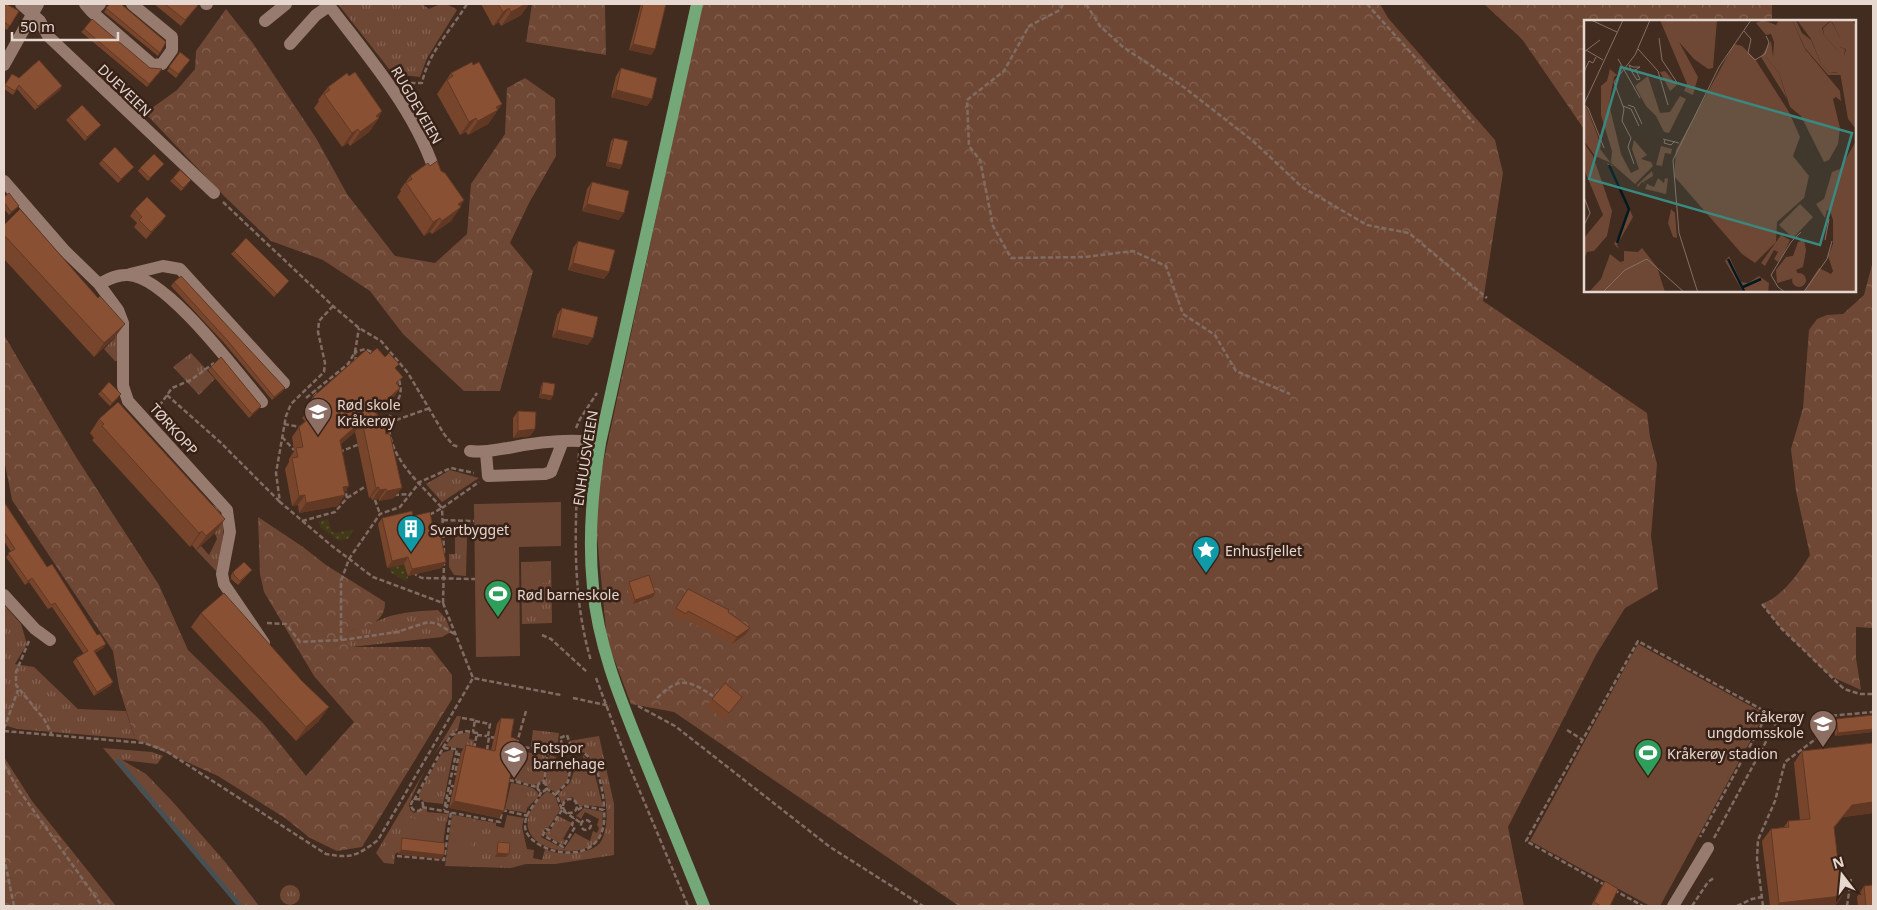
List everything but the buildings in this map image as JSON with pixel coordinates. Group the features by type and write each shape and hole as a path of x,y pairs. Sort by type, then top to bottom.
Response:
{"main road":[{"name":"ENHUUSVEIEN","path":"697,4 600,443 595,474 590,538 593,589 601,633 622,704 704,906"}],"street":[{"name":"DUEVEIEN","path":"21,4 36,10 48,36 214,193"},
{"path":"92,7 153,64 162,64 172,50 172,37 132,4"},
{"path":"265,21 286,4"},
{"path":"290,44 316,15 328,5"},
{"name":"RUGDEVEIEN","path":"328,5 389,83 431,158 437,179"},
{"path":"4,65 36,10"},
{"name":"TØRKOPP","path":"4,181 64,250 99,284 118,310 124,323 124,394 147,423 227,510 230,532 222,574 224,584 256,628 263,640 268,656"},
{"path":"99,284 112,278 163,266 180,269 284,384"},
{"path":"128,275 142,278 163,291 223,356 262,402"},
{"path":"470,452 486,454 508,448 563,441 578,440 600,443"},
{"path":"486,454 488,476 551,472 563,441"},
{"path":"4,595 35,629 50,640"},
{"path":"1673,906 1708,848"}],"path":[{"path":"389,83 422,83 424,71 433,54 467,4"},
{"path":"1063,4 1060,10 1029,26 1004,71 967,100 969,146 980,160 993,226 1011,258 1085,257 1133,251 1166,266 1183,314 1215,335 1236,371 1290,394"},
{"path":"1086,4 1100,26 1123,47 1185,88 1253,141 1302,186 1367,225 1409,233 1487,298"},
{"path":"1367,4 1474,123"},
{"path":"214,193 333,306 359,328 381,341 408,372 453,444 470,452"},
{"path":"280,502 276,473 284,424 292,404 324,372 325,363 318,332 319,321 333,306"},
{"path":"356,362 355,352 359,328"},
{"path":"306,398 348,364 355,352 365,350 377,354"},
{"path":"147,423 172,388 191,380 223,356"},
{"path":"398,378 408,372"},
{"path":"396,373 401,392 399,400 391,410 389,423 392,442 399,458 442,508 444,536 443,603 473,678"},
{"path":"326,381 330,385"},
{"path":"315,390 317,393 312,397 316,396"},
{"path":"396,394 401,392"},
{"path":"167,395 220,442 301,521 349,559 382,581 443,603"},
{"path":"381,426 430,408"},
{"path":"284,424 303,427"},
{"path":"282,437 294,450"},
{"path":"331,450 338,452 360,444"},
{"path":"575,521 580,451"},
{"path":"338,452 339,459"},
{"path":"341,640 341,582 349,559 380,514 400,507 420,482 451,468 488,476"},
{"path":"421,517 442,508 488,476"},
{"path":"344,483 347,498"},
{"path":"301,521 335,512 347,498 366,486"},
{"path":"392,495 411,494"},
{"path":"375,500 380,514"},
{"path":"337,501 344,502"},
{"path":"400,507 402,514"},
{"path":"290,511 296,509"},
{"path":"443,520 474,521"},
{"path":"439,538 444,536"},
{"path":"414,567 416,575 475,579"},
{"path":"1762,604 1781,628 1844,689 1860,694 1873,694"},
{"path":"256,628 278,622 286,624 300,642 341,640 397,632 428,622 438,624 457,636"},
{"path":"35,629 16,672 18,690 44,719 52,735"},
{"path":"542,635 551,639 587,672"},
{"path":"1643,906 1526,841 1638,641 1768,713 1698,839"},
{"path":"589,652 591,661"},
{"path":"18,690 12,699 4,730 144,744 166,751 326,854 348,857 361,853 378,840 473,678"},
{"path":"473,678 561,695"},
{"path":"596,678 605,705 688,906"},
{"path":"657,698 668,686 679,682 694,684 713,696"},
{"path":"573,698 614,707"},
{"path":"632,702 675,726 830,847 922,906"},
{"path":"514,754 526,711"},
{"path":"1763,906 1757,859 1758,840 1775,801 1785,762 1817,738 1828,716 1873,712"},
{"path":"443,748 458,748 486,753 490,724 462,718"},
{"path":"473,732 475,721"},
{"path":"1708,848 1776,723"},
{"path":"1567,730 1583,740"},
{"path":"502,739 477,735 473,732 458,732 451,735 410,804 413,810 418,811 422,807 444,810 500,822 504,801"},
{"path":"474,751 477,735"},
{"path":"565,752 560,738 567,735 573,751"},
{"path":"509,740 517,741"},
{"path":"495,741 504,743"},
{"path":"509,744 548,751 580,751 591,761 597,773 604,810 604,831 597,844 584,850 565,853 546,848 532,840 525,827 528,816 541,792 546,788"},
{"path":"444,810 458,748"},
{"path":"548,751 544,784 546,788 556,794 562,808 581,823 582,829 589,829 589,822 585,820 581,823"},
{"path":"452,776 463,777 455,774 459,754 456,754"},
{"path":"4,764 16,786 102,906"},
{"path":"556,794 568,782 570,771"},
{"path":"510,772 508,782 537,787 541,792"},
{"path":"537,787 540,784 544,784"},
{"path":"445,806 447,807 452,786 460,788"},
{"path":"574,818 572,825 575,827 564,847 543,835 546,829 549,830 566,800 572,799 577,804 576,811"},
{"path":"414,800 421,801 422,807"},
{"path":"562,808 569,813 584,806 604,810"},
{"path":"502,810 528,816"},
{"path":"397,856 444,860 451,812"},
{"path":"4,857 14,906"},
{"path":"1692,906 1708,882 1715,877"},
{"path":"1847,906 1851,879"},
{"path":"1737,906 1752,899 1762,897"}],"green space":[{"path":"338,4 422,4 429,9 443,4 457,10 427,58 420,77 393,74"},
{"path":"532,4 605,4 606,55 526,42"},
{"path":"702,4 1380,4 1388,18 1495,140 1503,173 1483,301 1647,413 1650,437 1657,464 1651,536 1658,589 1625,608 1596,655 1508,827 1524,906 959,906 674,712 631,704 607,640 594,506"},
{"path":"1484,4 1772,4 1772,20 1584,20 1584,129 1522,39"},
{"path":"226,9 252,42 316,138 347,194 395,256 435,263 467,234 471,184 505,134 507,88 525,78 555,99 556,156 529,203 510,243 533,271 500,391 464,391 403,334 370,291 323,260 271,241 224,196 145,113 177,90 195,69 196,51"},
{"path":"1873,261 1873,628 1856,627 1856,658 1861,690 1830,676 1781,628 1762,604 1783,590 1795,577 1810,555 1796,491 1791,449 1803,408 1809,330 1817,319 1827,315 1843,314 1864,295"},
{"path":"116,318 118,361 115,361 104,349 115,338"},
{"path":"4,335 76,457 159,585 188,650 263,723 306,776 354,722 314,676 264,592 260,574 258,517 326,565 385,602 382,615 374,623 350,631 345,641 351,647 430,647 452,675 452,699 362,847 337,851 310,838 285,818 218,776 135,739 119,687 113,651 12,500 4,459"},
{"path":"191,353 215,379 199,395 173,367"},
{"path":"450,470 479,478 442,502 426,484"},
{"path":"561,502 561,546 519,547 520,656 476,657 474,504"},
{"path":"213,505 222,517 223,526 222,546 217,572 196,550 201,546 209,555 217,539 206,512"},
{"path":"455,535 467,536 466,576 454,575 449,567 449,554 455,554"},
{"path":"551,561 552,623 522,624 521,562"},
{"path":"547,566 548,583 526,584 526,567"},
{"path":"4,605 21,624 27,644 15,664 34,667 78,709 126,711 135,739 17,729 4,725"},
{"path":"438,610 446,619 451,632 442,637 351,647 345,641 350,631 387,617 418,611"},
{"name":"Kråkerøy stadion","path":"1638,644 1765,714 1660,906 1650,906 1530,841"},
{"path":"457,716 461,716 458,730 450,735 431,759"},
{"path":"533,730 559,733 557,750 531,747"},
{"path":"457,733 470,733 469,739 474,740 473,750 445,746"},
{"path":"599,736 614,804 614,855 555,864 526,864 511,868 445,866 452,815 496,823 496,826 504,828 507,815 524,818 522,827 527,849 534,850 533,858 542,860 545,849 556,853 570,853 584,851 597,846 604,834 606,821 604,789 592,761 583,752 573,749 569,741"},
{"path":"103,748 152,752 163,756 157,764 122,760 146,774 172,801 226,863 259,906 238,906"},
{"path":"454,749 443,804 425,802 419,798 419,793 442,753"},
{"path":"517,751 546,755 544,781 534,785 512,780"},
{"path":"550,755 556,757 556,771 566,770 569,773 567,782 556,793 548,788 545,782"},
{"path":"583,755 593,767 603,807 585,805 580,807 572,797 567,798 562,804 558,794 570,783 575,768 584,766"},
{"path":"4,757 32,801 116,906 4,906"},
{"path":"427,766 409,804 410,810 414,813 424,808 427,809 427,812 449,814 447,822 395,854 394,864 384,863 376,853"},
{"path":"511,783 528,786 535,790 539,796 527,808 526,813 505,809"},
{"path":"547,791 555,796 560,810 548,828 546,827 541,837 564,849 575,833 590,841 593,831 597,833 599,819 585,812 581,819 576,816 584,808 603,812 601,836 599,839 589,847 575,851 559,850 544,845 533,837 528,825 532,809"},
{"path":"455,815 474,819 470,864 447,863"},
{"path":"558,816 572,823 563,839 565,840 563,845 545,835 548,830 550,832"},
{"path":"403,817 446,822 443,846 400,841"},
{"path":"290,885 297,888 300,895 297,902 290,905 283,902 280,895 283,888"}],"sand":[{"path":"328,519 332,532 336,533 354,529 348,539 338,540 320,527 319,521"},
{"path":"404,564 408,576 407,582 391,573 389,567"}],"waterway":[{"path":"118,761 240,906"}],"place":[{"name":"Rød skole Kråkerøy","path":"318,436"},
{"name":"Svartbygget","path":"411,553"},
{"name":"Enhusfjellet","path":"1206,574"},
{"name":"Rød barneskole","path":"498,618"},
{"name":"Kråkerøy ungdomsskole","path":"1823,748"},
{"name":"Kråkerøy stadion","path":"1648,777"},
{"name":"Fotspor barnehage","path":"514,779"}]}
